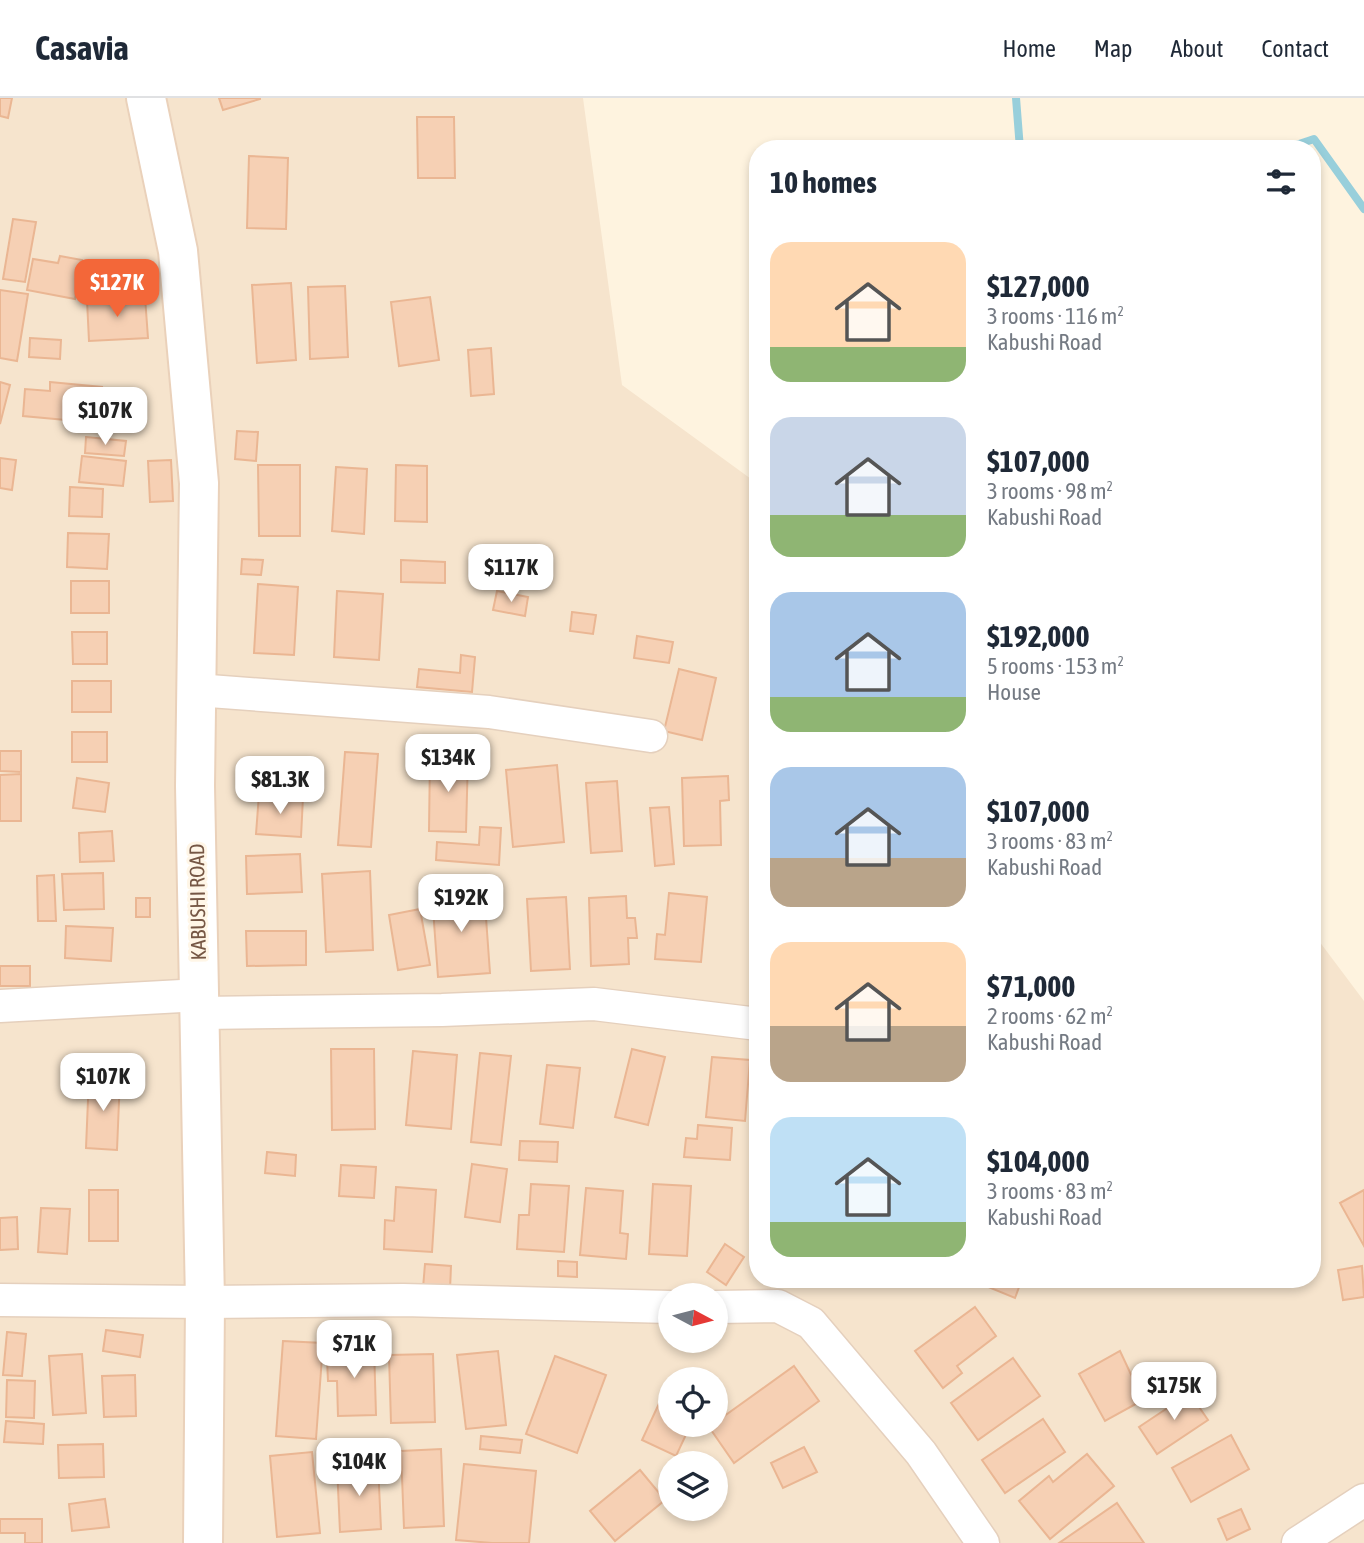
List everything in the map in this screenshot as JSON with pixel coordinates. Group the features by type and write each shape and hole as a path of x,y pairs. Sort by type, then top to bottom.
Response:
{"main road":[{"name":"KABUSHI ROAD","path":"146,98 178,251 199,483 195,786 205,1302 203,1543"}],"street":[{"path":"197,690 489,712 651,736"},
{"path":"0,1006 201,1004 442,1010 594,1004 749,1023"},
{"path":"0,1300 403,1300 658,1307"},
{"path":"728,1307 778,1306 811,1323 921,1453 983,1543"},
{"path":"1298,1543 1364,1500"}],"shaded area":[{"path":"0,98 583,98 622,385 749,477 749,1288 1321,1288 1321,944 1364,1001 1364,1543 0,1543"}],"building":[{"path":"0,98 12,98 8,118 0,116"},
{"path":"219,98 260,98 260,99 223,110"},
{"path":"417,117 454,117 455,178 418,178"},
{"path":"249,156 288,158 286,229 247,228"},
{"path":"13,219 36,222 25,282 3,279"},
{"path":"60,256 82,260 75,299 27,290 33,259 58,263"},
{"path":"291,283 296,360 257,363 252,285"},
{"path":"345,286 348,357 310,359 308,287"},
{"path":"0,290 28,294 17,361 0,358"},
{"path":"145,297 148,338 89,341 87,300"},
{"path":"430,297 439,360 399,366 391,302"},
{"path":"30,338 61,340 60,359 29,357"},
{"path":"491,348 494,394 471,396 468,350"},
{"path":"0,382 10,385 0,424"},
{"path":"50,382 102,387 98,423 23,416 25,389 50,391"},
{"path":"237,431 258,432 256,461 235,459"},
{"path":"86,437 126,441 124,456 85,453"},
{"path":"82,456 126,461 123,486 79,482"},
{"path":"0,458 16,460 12,490 0,488"},
{"path":"171,460 173,501 150,502 148,461"},
{"path":"258,465 300,465 300,536 259,536"},
{"path":"396,465 427,466 427,522 395,521"},
{"path":"336,467 367,469 364,534 332,531"},
{"path":"70,487 103,489 102,517 69,516"},
{"path":"68,533 109,534 107,569 67,567"},
{"path":"242,559 263,560 261,575 241,574"},
{"path":"401,560 445,562 445,583 401,582"},
{"path":"71,581 109,581 109,613 71,613"},
{"path":"258,584 298,587 294,655 254,653"},
{"path":"337,591 383,594 379,660 334,657"},
{"path":"497,591 528,597 525,616 493,610"},
{"path":"572,612 596,615 593,634 570,631"},
{"path":"72,632 107,632 107,664 73,664"},
{"path":"637,636 673,642 669,663 634,658"},
{"path":"461,655 475,657 472,692 417,687 419,669 460,673"},
{"path":"679,669 716,678 702,740 664,731"},
{"path":"72,681 111,681 111,712 72,712"},
{"path":"72,732 107,732 107,762 72,762"},
{"path":"0,751 21,751 21,772 0,771"},
{"path":"345,752 378,754 371,847 338,845"},
{"path":"430,756 468,756 466,832 429,831"},
{"path":"557,765 564,842 513,847 506,770"},
{"path":"21,774 21,821 0,821 0,775"},
{"path":"728,776 729,800 720,801 721,845 684,846 682,778"},
{"path":"77,778 109,783 105,812 73,808"},
{"path":"617,781 622,851 591,853 586,783"},
{"path":"259,794 303,797 301,837 256,834"},
{"path":"669,807 674,864 655,866 650,808"},
{"path":"480,827 501,828 499,865 436,860 437,842 479,845"},
{"path":"112,831 114,861 80,862 79,833"},
{"path":"300,854 302,892 247,894 246,856"},
{"path":"370,871 373,950 326,952 322,874"},
{"path":"103,873 104,909 64,910 62,874"},
{"path":"54,875 56,921 38,921 37,876"},
{"path":"484,890 490,973 438,977 432,895"},
{"path":"669,893 707,897 701,962 655,959 657,934 665,935"},
{"path":"626,896 627,918 635,918 637,938 628,938 629,964 591,966 589,898"},
{"path":"566,897 570,969 531,971 527,899"},
{"path":"136,898 150,898 150,917 136,917"},
{"path":"420,909 430,965 398,970 389,915"},
{"path":"66,926 113,928 111,961 65,958"},
{"path":"246,931 306,931 306,965 247,966"},
{"path":"0,966 30,966 30,986 0,986"},
{"path":"331,1049 374,1049 375,1129 332,1130"},
{"path":"632,1049 665,1057 648,1125 615,1117"},
{"path":"413,1051 457,1055 451,1129 406,1125"},
{"path":"480,1053 511,1056 501,1145 471,1142"},
{"path":"712,1057 749,1060 745,1121 706,1117"},
{"path":"547,1065 580,1068 573,1128 540,1124"},
{"path":"89,1076 120,1077 117,1150 86,1148"},
{"path":"698,1125 732,1128 730,1160 684,1157 686,1138 697,1139"},
{"path":"520,1141 558,1142 557,1162 519,1160"},
{"path":"267,1152 296,1155 295,1176 265,1173"},
{"path":"472,1164 507,1169 500,1222 465,1217"},
{"path":"341,1165 376,1167 374,1198 339,1196"},
{"path":"531,1184 569,1186 564,1252 517,1249 519,1215 529,1215"},
{"path":"653,1184 691,1186 687,1256 649,1254"},
{"path":"396,1187 436,1190 432,1252 384,1249 385,1220 394,1221"},
{"path":"586,1188 623,1191 620,1233 628,1234 626,1259 580,1255"},
{"path":"89,1190 118,1190 118,1241 89,1241"},
{"path":"1364,1190 1364,1246 1340,1203"},
{"path":"41,1208 70,1209 67,1254 38,1252"},
{"path":"17,1217 18,1249 0,1250 0,1218"},
{"path":"725,1244 744,1257 727,1283 707,1272"},
{"path":"558,1261 577,1262 577,1277 558,1276"},
{"path":"425,1264 451,1266 450,1290 423,1288"},
{"path":"1362,1266 1364,1297 1343,1300 1338,1270"},
{"path":"991,1288 1019,1288 1015,1298"},
{"path":"975,1307 996,1336 957,1366 962,1373 943,1388 915,1351"},
{"path":"106,1330 143,1335 140,1357 103,1351"},
{"path":"7,1332 26,1334 22,1376 3,1375"},
{"path":"283,1341 323,1343 316,1439 276,1436"},
{"path":"374,1346 376,1415 338,1416 337,1381 328,1381 327,1359 336,1359 336,1347"},
{"path":"498,1351 506,1425 466,1429 457,1355"},
{"path":"1120,1351 1143,1400 1105,1421 1079,1374"},
{"path":"82,1354 86,1413 53,1415 49,1356"},
{"path":"433,1354 435,1422 391,1423 389,1355"},
{"path":"555,1356 606,1375 577,1453 526,1434"},
{"path":"1013,1358 1040,1396 978,1440 951,1403"},
{"path":"794,1366 819,1401 734,1463 716,1437 728,1437 728,1413"},
{"path":"135,1375 136,1416 104,1417 102,1376"},
{"path":"7,1380 35,1381 34,1418 6,1417"},
{"path":"1186,1388 1208,1420 1157,1454 1139,1427 1169,1407 1166,1401"},
{"path":"658,1406 658,1437 685,1437 678,1451 665,1451 642,1440"},
{"path":"1043,1419 1065,1452 1005,1493 982,1460"},
{"path":"6,1421 44,1424 43,1444 4,1442"},
{"path":"1231,1435 1249,1469 1191,1502 1172,1468"},
{"path":"481,1436 522,1440 520,1453 480,1449"},
{"path":"103,1444 104,1477 59,1478 58,1445"},
{"path":"804,1447 817,1472 783,1488 771,1463"},
{"path":"441,1449 444,1526 404,1528 401,1451"},
{"path":"312,1452 320,1533 277,1537 270,1456"},
{"path":"1087,1454 1114,1486 1050,1539 1019,1501 1049,1476 1053,1482"},
{"path":"378,1464 381,1529 340,1532 337,1466"},
{"path":"464,1464 536,1471 529,1543 456,1540"},
{"path":"640,1470 658,1492 658,1506 615,1541 590,1511"},
{"path":"105,1499 109,1527 72,1531 69,1504"},
{"path":"1117,1503 1144,1543 1059,1543"},
{"path":"1241,1509 1250,1529 1227,1540 1218,1519"},
{"path":"0,1519 42,1519 42,1543 25,1543 25,1533 0,1533"}],"waterway":[{"path":"1016,98 1019,140"},
{"path":"1311,140 1315,140"},
{"path":"1321,149 1364,209"}]}
